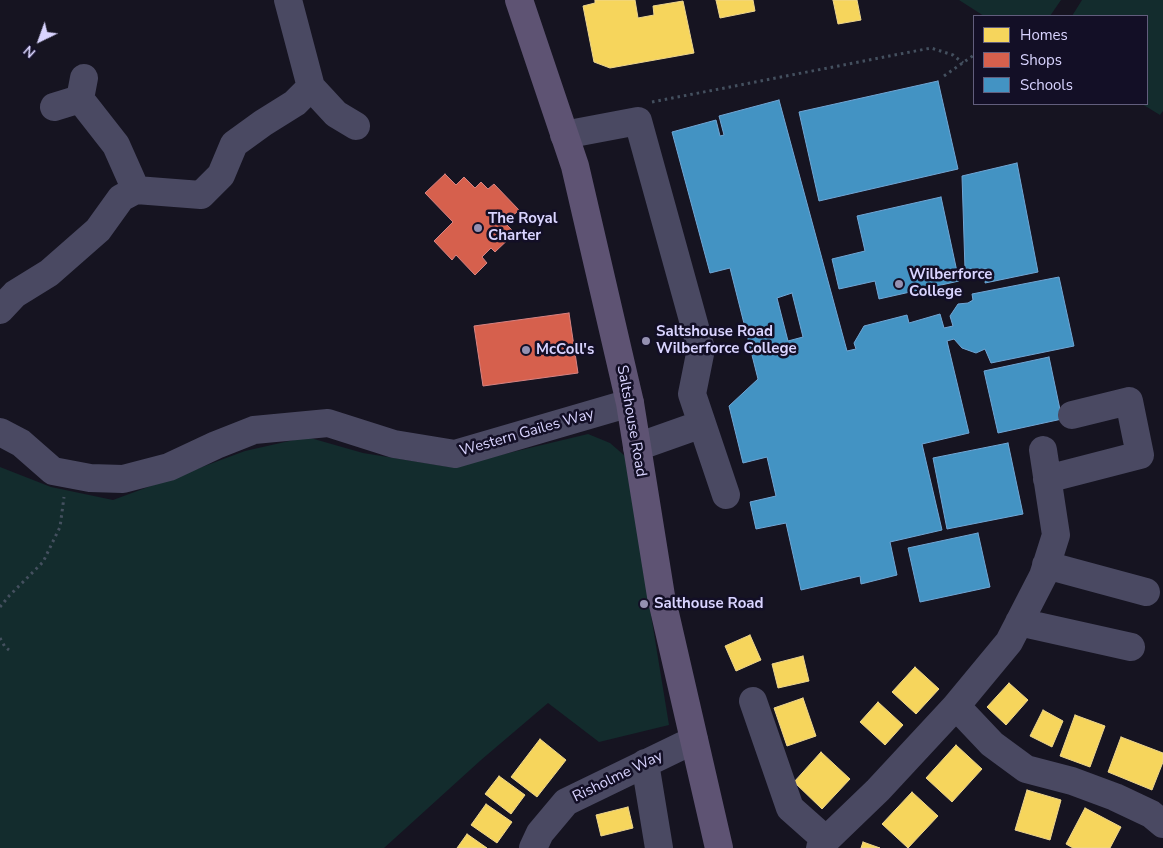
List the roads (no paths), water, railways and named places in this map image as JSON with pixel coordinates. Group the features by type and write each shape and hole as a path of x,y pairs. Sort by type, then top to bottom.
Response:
{"main road":[{"name":"Saltshouse Road","path":"519,0 575,166 630,403 661,596 719,848"}],"street":[{"path":"288,0 311,87 336,114 356,126"},
{"path":"0,310 15,294 49,273 98,230 121,198 136,190 201,195 221,174 234,144 295,103 311,87"},
{"path":"54,107 82,88 116,144 136,190"},
{"path":"564,135 638,121 701,349 692,394 726,495"},
{"path":"1047,479 1140,455 1129,401 1072,415"},
{"name":"Western Gailes Way","path":"0,432 21,443 53,471 90,478 123,479 169,466 254,430 328,423 394,444 455,454 630,403"},
{"path":"637,447 702,424"},
{"path":"753,702 790,808 823,844 878,790 956,706 1009,642 1042,576 1056,535 1042,450"},
{"path":"1046,565 1146,592"},
{"path":"1019,622 1130,647"},
{"path":"956,706 992,744 1026,769 1072,781 1115,797 1150,814 1163,824"},
{"name":"Risholme Way","path":"533,848 540,833 566,802 694,740"},
{"path":"645,763 659,848"}],"place":[{"name":"The Royal Charter","path":"478,228"},
{"name":"Wilberforce College","path":"899,284"},
{"name":"Saltshouse Road Wilberforce College","path":"646,341"},
{"name":"McColl's","path":"526,350"},
{"name":"Salthouse Road","path":"644,604"}]}
